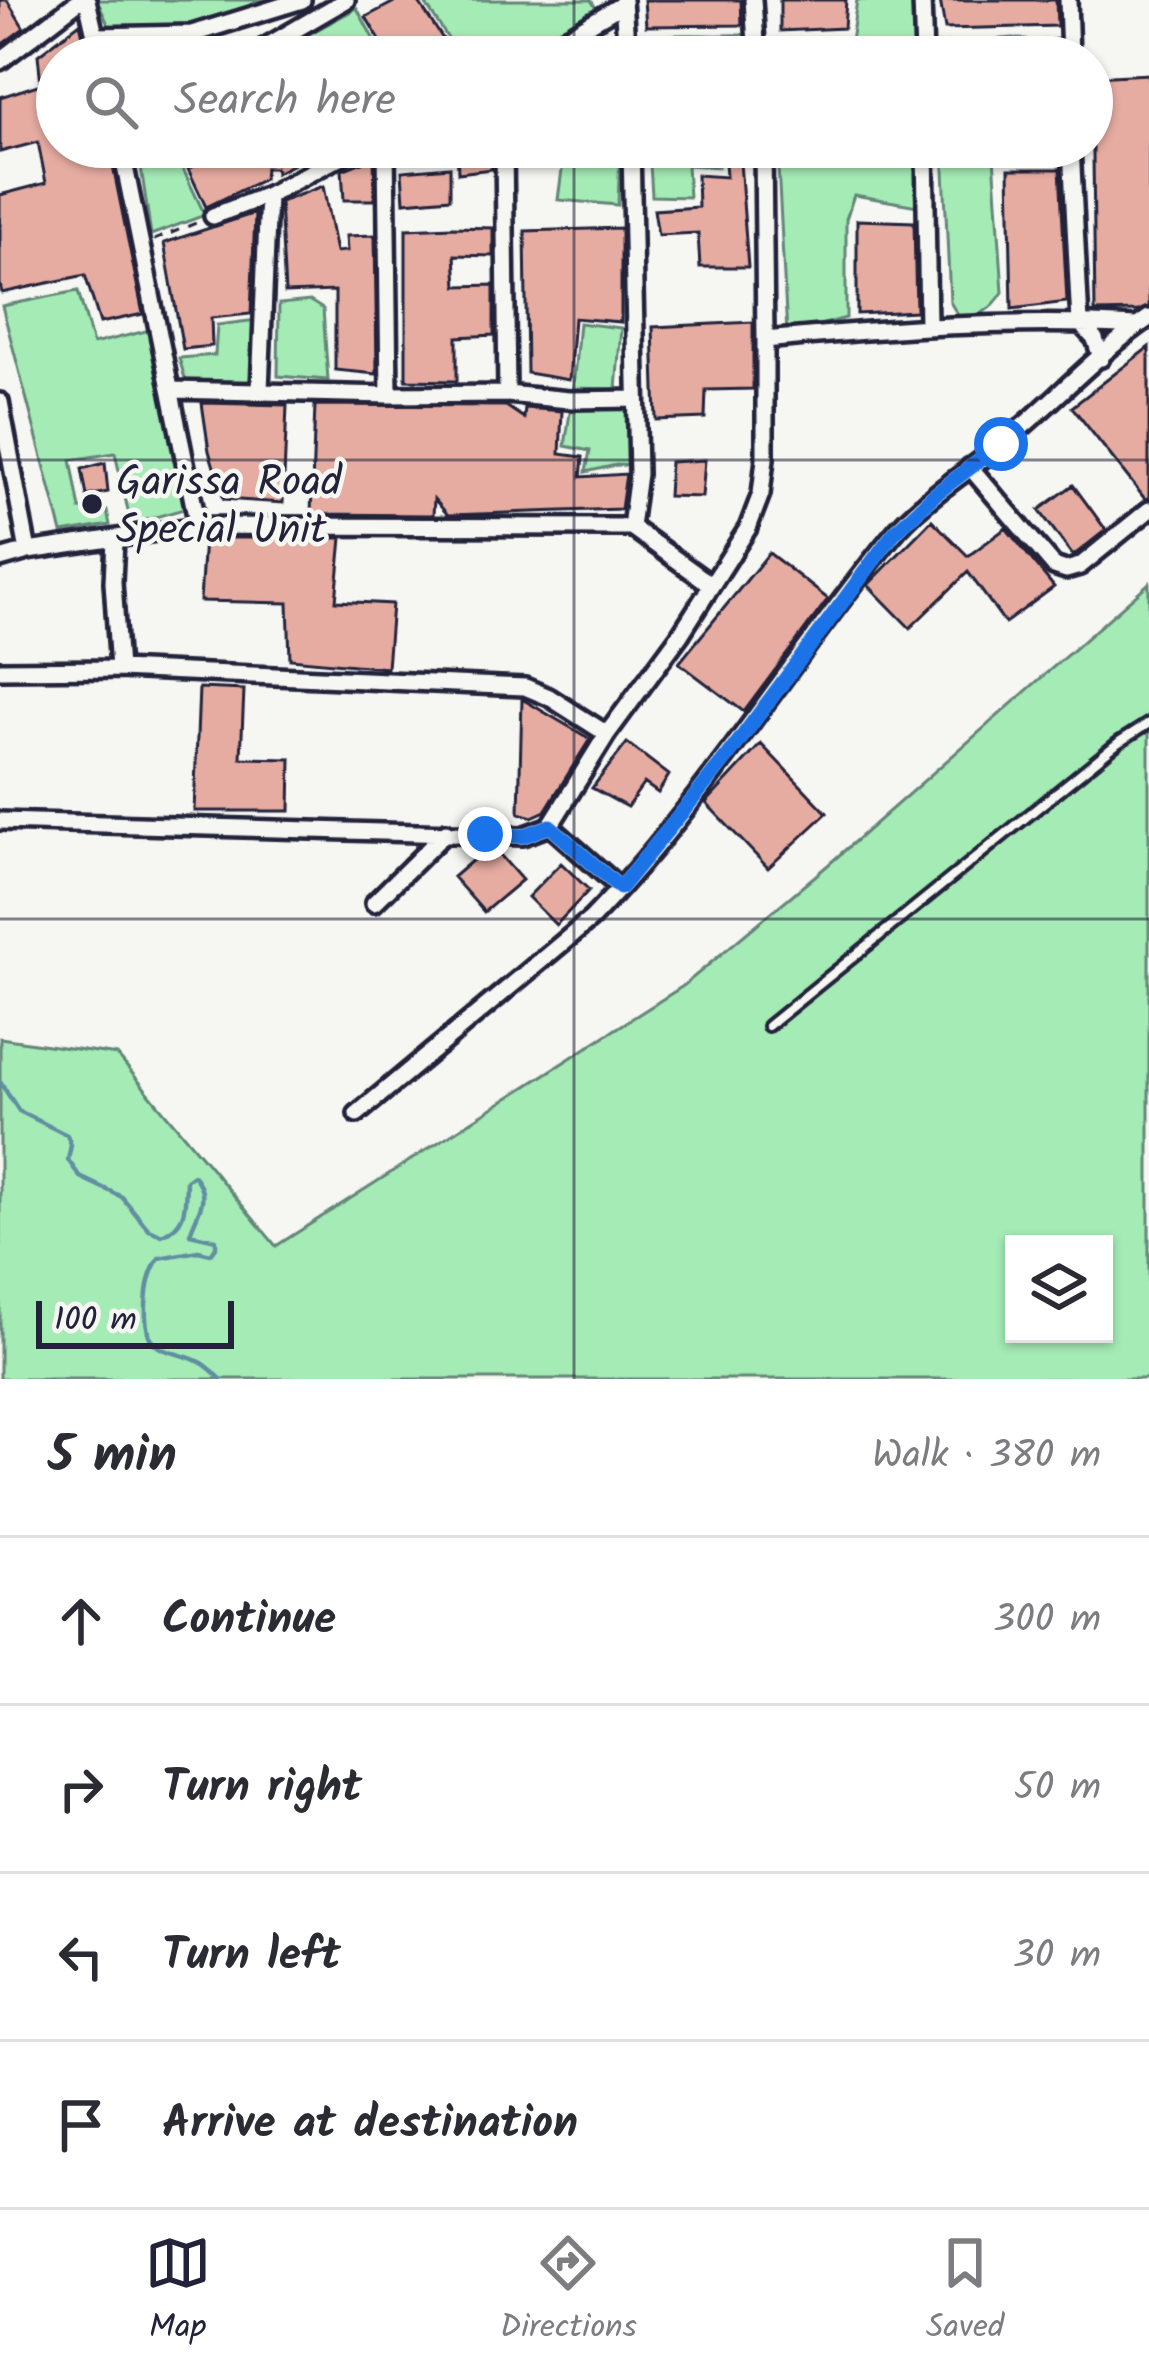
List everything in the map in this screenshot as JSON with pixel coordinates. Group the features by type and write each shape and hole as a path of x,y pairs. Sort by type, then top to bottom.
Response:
{"street":[{"path":"0,61 83,0 96,36 193,34 302,0"},
{"path":"284,36 346,0"},
{"path":"754,0 756,36"},
{"path":"922,0 923,36"},
{"path":"1068,0 1069,36"},
{"path":"567,36 623,2 625,36"},
{"path":"126,168 198,526"},
{"path":"213,216 319,168"},
{"path":"386,168 389,394"},
{"path":"504,168 507,394"},
{"path":"632,168 638,473 632,527"},
{"path":"0,821 523,836 550,826 607,734 680,635 748,528 761,494 765,459 763,168"},
{"path":"925,168 928,326"},
{"path":"1072,168 1080,322 1095,339 1101,358"},
{"path":"260,389 268,195"},
{"path":"765,340 928,326 1143,322"},
{"path":"357,1114 591,919 728,756 894,533 1143,322"},
{"path":"171,390 636,399"},
{"path":"0,402 28,551"},
{"path":"970,467 1054,566 1066,570 1080,566 1149,510"},
{"path":"0,560 28,551 198,526 632,527 710,584"},
{"path":"115,540 119,669"},
{"path":"0,670 119,669 524,687 549,697 607,734"},
{"path":"550,826 620,888"},
{"path":"374,903 446,832"}],"lane":[{"path":"768,1027 1119,742 1149,724"}],"path":[{"path":"142,244 213,216"}],"green space":[{"path":"97,0 281,0 175,36 113,36"},
{"path":"423,0 591,0 600,15 559,36 446,36"},
{"path":"857,0 919,0 921,36 852,36"},
{"path":"357,8 372,36 306,36"},
{"path":"141,168 182,168 205,215 151,235"},
{"path":"562,168 619,168 618,205 558,200"},
{"path":"650,168 687,168 689,197 652,196"},
{"path":"778,168 927,168 929,208 854,195 846,219 846,318 787,334"},
{"path":"944,168 995,168 1003,292 990,308 973,315 959,317 950,302"},
{"path":"78,291 93,344 158,328 184,509 131,524 115,453 71,460 80,509 107,511 110,525 62,533 2,306"},
{"path":"310,301 323,309 328,380 278,376 279,304"},
{"path":"257,320 263,381 186,382 179,358 215,355 217,325"},
{"path":"579,323 621,328 616,389 573,388"},
{"path":"638,403 646,466 616,465 586,472 590,451 565,446 571,406"},
{"path":"1149,583 1149,1379 0,1379 0,1038 117,1055 276,1246 683,986"}],"building":[{"path":"0,0 7,0 24,28 0,46"},
{"path":"398,0 417,0 441,36 377,36 366,17"},
{"path":"644,0 741,0 742,25 646,26"},
{"path":"780,0 846,0 844,28 780,31"},
{"path":"940,0 1056,0 1057,26 945,29"},
{"path":"80,23 83,36 63,36"},
{"path":"1149,74 1149,306 1138,311 1095,312 1093,168 1113,168 1113,76"},
{"path":"36,86 36,143 0,152 0,97"},
{"path":"43,168 113,168 143,314 100,323 85,275 2,293 0,195 46,183"},
{"path":"265,168 264,179 206,207 188,169"},
{"path":"374,168 375,200 344,200 342,170"},
{"path":"450,168 450,198 404,202 402,171"},
{"path":"458,168 492,168 492,169 458,173"},
{"path":"725,168 740,168 748,267 700,267 698,233 658,235 654,210 698,207 697,175 726,177"},
{"path":"1009,169 1060,169 1067,302 1012,309"},
{"path":"323,186 336,252 347,251 346,236 375,235 377,374 335,370 335,291 285,293 280,202"},
{"path":"255,213 251,314 211,318 212,346 183,349 164,243"},
{"path":"857,220 914,222 916,311 857,314"},
{"path":"493,228 493,256 455,255 457,286 494,285 494,335 457,337 457,381 406,380 406,229"},
{"path":"621,228 621,322 574,318 569,380 527,373 525,231"},
{"path":"753,322 753,389 706,390 705,418 656,420 653,327"},
{"path":"1149,347 1149,498 1145,499 1072,407"},
{"path":"202,403 287,405 283,503 224,499 209,451"},
{"path":"315,405 506,406 524,418 525,408 562,411 560,454 583,457 581,477 626,474 621,509 448,515 434,499 433,515 311,514"},
{"path":"705,460 702,497 668,496 670,462"},
{"path":"105,463 108,492 87,496 82,469"},
{"path":"1073,485 1106,530 1073,556 1039,510"},
{"path":"932,520 968,556 1006,528 1054,587 1005,623 968,572 910,628 868,585"},
{"path":"204,538 342,538 336,601 392,604 387,668 290,659 288,603 200,601"},
{"path":"769,553 828,599 744,712 679,663"},
{"path":"199,688 244,690 241,758 291,759 290,811 194,811"},
{"path":"522,699 590,739 545,811 532,817 519,813"},
{"path":"627,743 669,775 658,793 644,783 627,807 592,788"},
{"path":"761,744 827,813 768,868 706,803"},
{"path":"488,847 522,880 484,912 453,877"},
{"path":"561,863 589,890 556,925 528,897"}],"waterway":[{"path":"0,1082 19,1111 67,1135 68,1160 80,1177 122,1197 149,1230 162,1235 177,1225 186,1180 193,1175 199,1183 201,1205 190,1234 216,1240 216,1247 211,1254 198,1251 159,1258 148,1286 146,1321 158,1346 201,1362 221,1379"}],"place":[{"name":"Garissa Road Special Unit","path":"92,504"}],"route":[{"path":"485,834 523,836 550,826 620,888 728,756 894,533 934,495 1001,444"}]}
